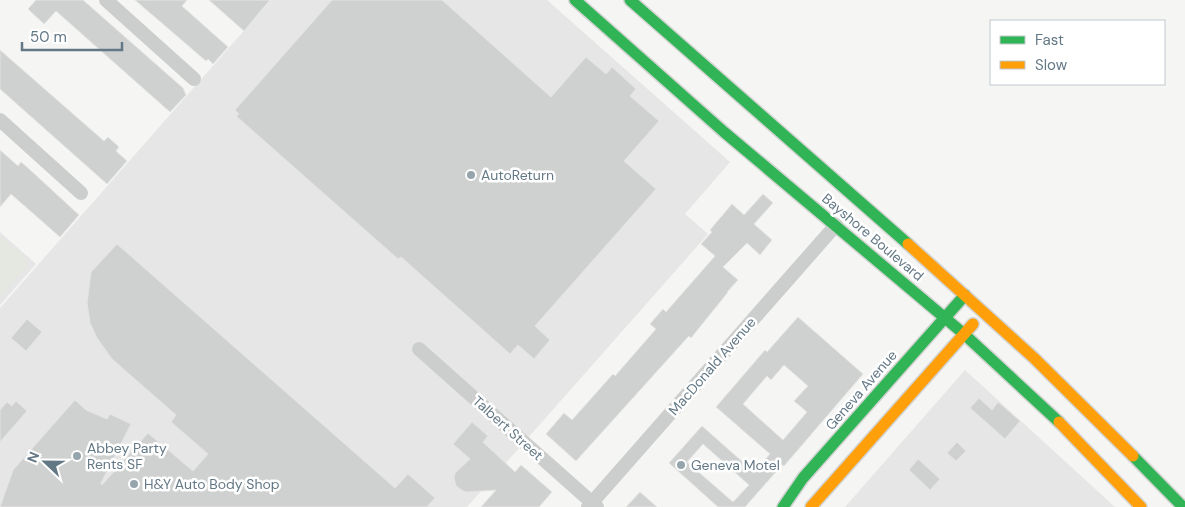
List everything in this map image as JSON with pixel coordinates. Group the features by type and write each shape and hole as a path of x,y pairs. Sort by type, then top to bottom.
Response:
{"main road":[{"name":"Bayshore Boulevard","path":"575,0 724,132 964,334 1049,412 1141,507"},
{"name":"Bayshore Boulevard","path":"630,0 860,200 984,312 1069,390 1183,507"},
{"name":"Geneva Avenue","path":"783,507 803,478 965,295"},
{"path":"811,507 984,312"}],"street":[{"path":"106,0 194,79"},
{"path":"0,120 82,193"},
{"name":"MacDonald Avenue","path":"592,506 836,226"},
{"name":"Talbert Street","path":"419,348 592,506"}],"shaded area":[{"path":"271,0 547,0 730,162 685,214 708,234 467,507 0,507 0,308"},
{"path":"0,232 36,264 0,305"},
{"path":"0,236 27,259 27,266 0,297"},
{"path":"965,370 1115,507 845,507"}],"building":[{"path":"36,0 83,0 183,88 186,95 170,112 56,11 44,24 28,9"},
{"path":"135,0 187,0 182,6 228,47 213,64 208,59 206,61"},
{"path":"209,0 270,0 244,31"},
{"name":"AutoReturn","path":"332,0 442,0 551,97 586,57 606,74 612,67 636,89 630,96 659,121 624,161 656,189 535,326 550,340 534,359 518,345 510,354 401,257 398,259 236,116 239,114 235,110"},
{"path":"0,50 104,141 108,137 119,147 116,151 127,161 107,184 0,89"},
{"path":"0,150 18,166 21,162 79,215 60,237 11,194 0,207"},
{"path":"763,194 773,203 754,224 772,240 760,255 747,243 723,267 738,280 691,338 689,336 687,338 576,461 546,434 564,413 572,420 613,374 615,376 656,329 650,324 663,309 666,312 715,256 701,244 732,204 744,215"},
{"path":"117,244 395,488 408,474 435,498 427,507 0,507 13,470 75,400 86,410 107,419 110,414 131,424 101,483 102,485 148,433 193,471 208,454 171,422 176,415 112,359 97,338 90,323 87,303 91,272"},
{"path":"798,317 863,374 784,466 782,465 745,507 718,507 669,463 702,426 754,472 770,454 716,407 765,350 767,352","holes":["784,365 808,386 794,401 807,412 783,440 743,404 767,376 771,380","703,444 749,485 733,502 687,462"]},
{"path":"27,319 42,332 26,351 11,338"},
{"path":"979,398 992,410 998,402 1020,421 1005,439 970,408"},
{"path":"16,401 27,411 0,442 0,410 7,402 12,406"},
{"path":"472,422 488,436 483,442 515,472 521,465 552,492 539,507 481,507 496,490 467,492 456,486 455,473 470,459 453,444"},
{"path":"957,442 966,451 956,461 947,453"},
{"path":"918,459 940,479 930,490 909,470"},
{"path":"640,492 657,507 626,507"}],"traffic: fast":[{"path":"575,0 724,132 964,334 1059,422"},
{"path":"630,0 908,244"},
{"path":"783,507 803,478 965,295"},
{"path":"1133,456 1183,507"}],"traffic: slow":[{"path":"908,244 1034,358 1133,456"},
{"path":"811,507 973,324"},
{"path":"1059,422 1141,507"}],"place":[{"name":"AutoReturn","path":"471,175"},
{"name":"Abbey Party Rents SF","path":"77,456"},
{"name":"Geneva Motel","path":"681,465"},
{"name":"H&Y Auto Body Shop","path":"134,484"}]}
